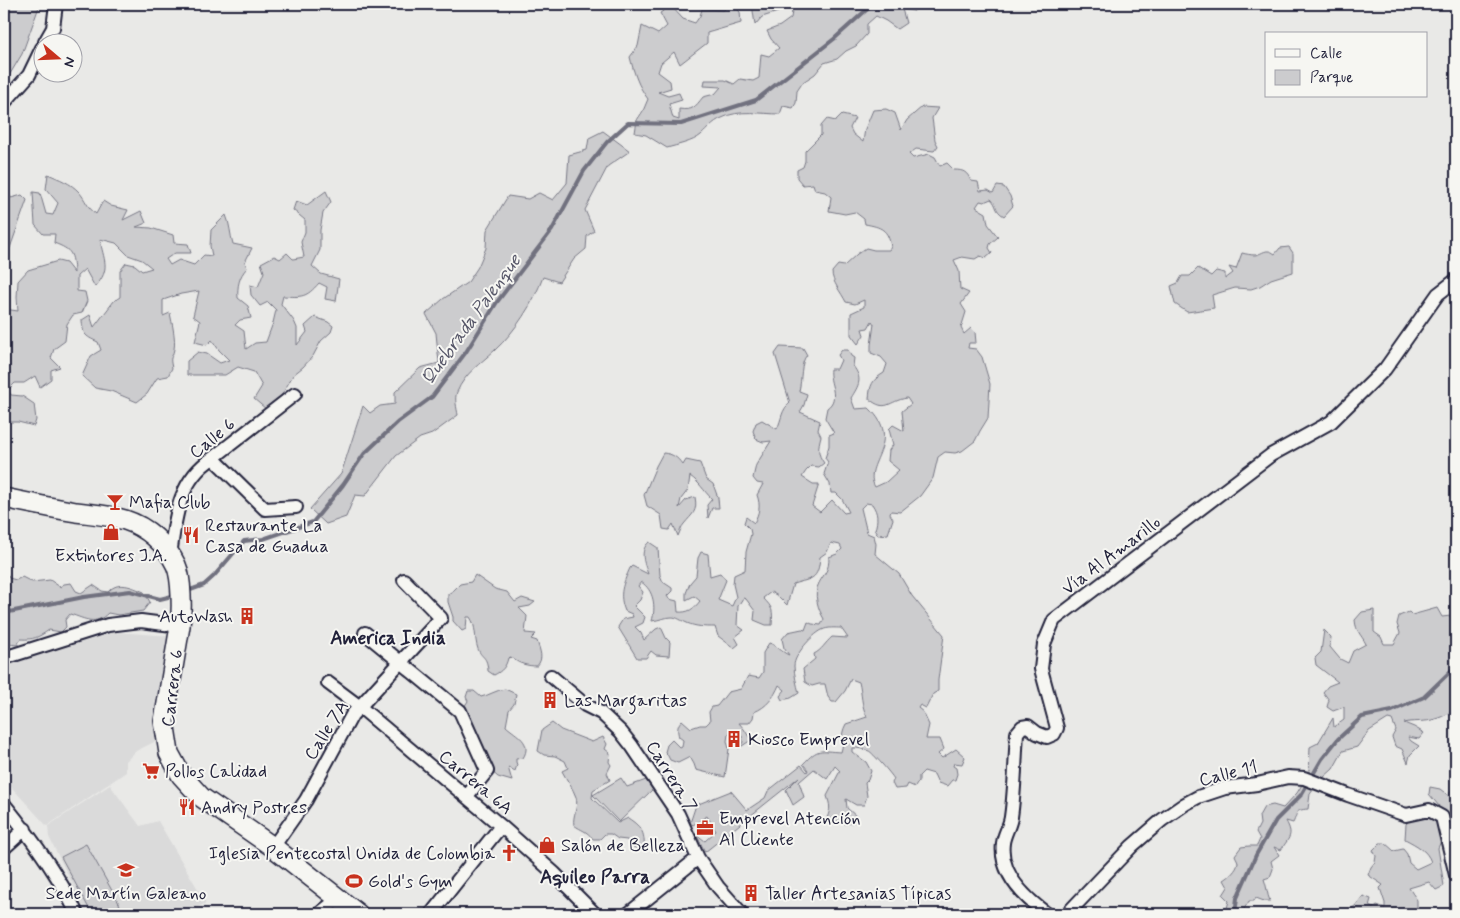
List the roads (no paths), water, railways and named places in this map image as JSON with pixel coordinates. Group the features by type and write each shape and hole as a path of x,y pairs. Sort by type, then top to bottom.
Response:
{"main road":[{"name":"Carrera 6","path":"4,498 115,517 136,524 155,537 176,566 181,619 164,721 169,753 181,775 201,797 272,846 358,914"}],"street":[{"path":"51,32 53,28 56,4"},
{"path":"4,103 29,75 32,69"},
{"name":"Vía Al Amarillo","path":"1047,914 1017,888 1004,861 1003,842 1011,820 1017,733 1022,727 1028,726 1037,733 1047,737 1054,734 1057,728 1042,669 1044,644 1054,620 1271,455 1331,422 1385,369 1438,294 1456,280"},
{"name":"Calle 6","path":"170,556 174,522 182,497 194,475 203,464 295,394"},
{"path":"213,458 265,509 296,507"},
{"name":"Calle 7A","path":"272,846 306,800 352,715 441,618 404,580"},
{"path":"4,658 108,625 181,619"},
{"path":"365,633 460,711 487,771 467,796"},
{"name":"Carrera 7","path":"551,676 585,705 601,713 621,732 678,814 698,858 718,887 742,914"},
{"name":"Carrera 6A","path":"328,684 360,707 467,796 554,873 595,914"},
{"name":"Calle 11","path":"1067,914 1132,846 1162,820 1185,804 1225,788 1258,784 1288,777 1304,778 1406,815 1429,810 1442,817 1456,875"},
{"path":"4,804 25,829 78,914"},
{"path":"431,914 501,826"},
{"path":"4,848 25,829"},
{"path":"628,914 698,858"},
{"path":"319,914 338,899"}],"waterway":[{"name":"Quebrada Palenque","path":"185,592 204,585 244,541 263,539 313,522 343,485 364,454 398,422 432,397 466,352 497,302 552,230 584,171 607,142 628,123 681,124 756,100 834,39 873,4"},
{"name":"Quebrada Palenque","path":"4,613 84,597 130,591 160,599 176,595"},
{"path":"1235,914 1237,898 1256,855 1276,820 1301,795 1322,759 1338,739 1362,717 1392,711 1424,697 1456,666"}],"place":[{"name":"Mafia Club","path":"115,502"},
{"name":"Extintores J.A.","path":"111,532"},
{"name":"Restaurante La Casa de Guadua","path":"191,535"},
{"name":"AutoWash","path":"247,616"},
{"name":"Las Margaritas","path":"550,700"},
{"name":"Kiosco Emprevel","path":"734,739"},
{"name":"Pollos Calidad","path":"151,771"},
{"name":"Andry Postres","path":"187,807"},
{"name":"Emprevel Atención Al Cliente","path":"705,828"},
{"name":"Salón de Belleza","path":"547,845"},
{"name":"Iglesia Pentecostal Unida de Colombia","path":"509,853"},
{"name":"Sede Martín Galeano","path":"126,870"},
{"name":"Gold's Gym","path":"354,881"},
{"name":"Taller Artesanias Típicas","path":"751,893"}],"district":[{"name":"America India","path":"388,637"},
{"name":"Aquileo Parra","path":"595,876"}]}
